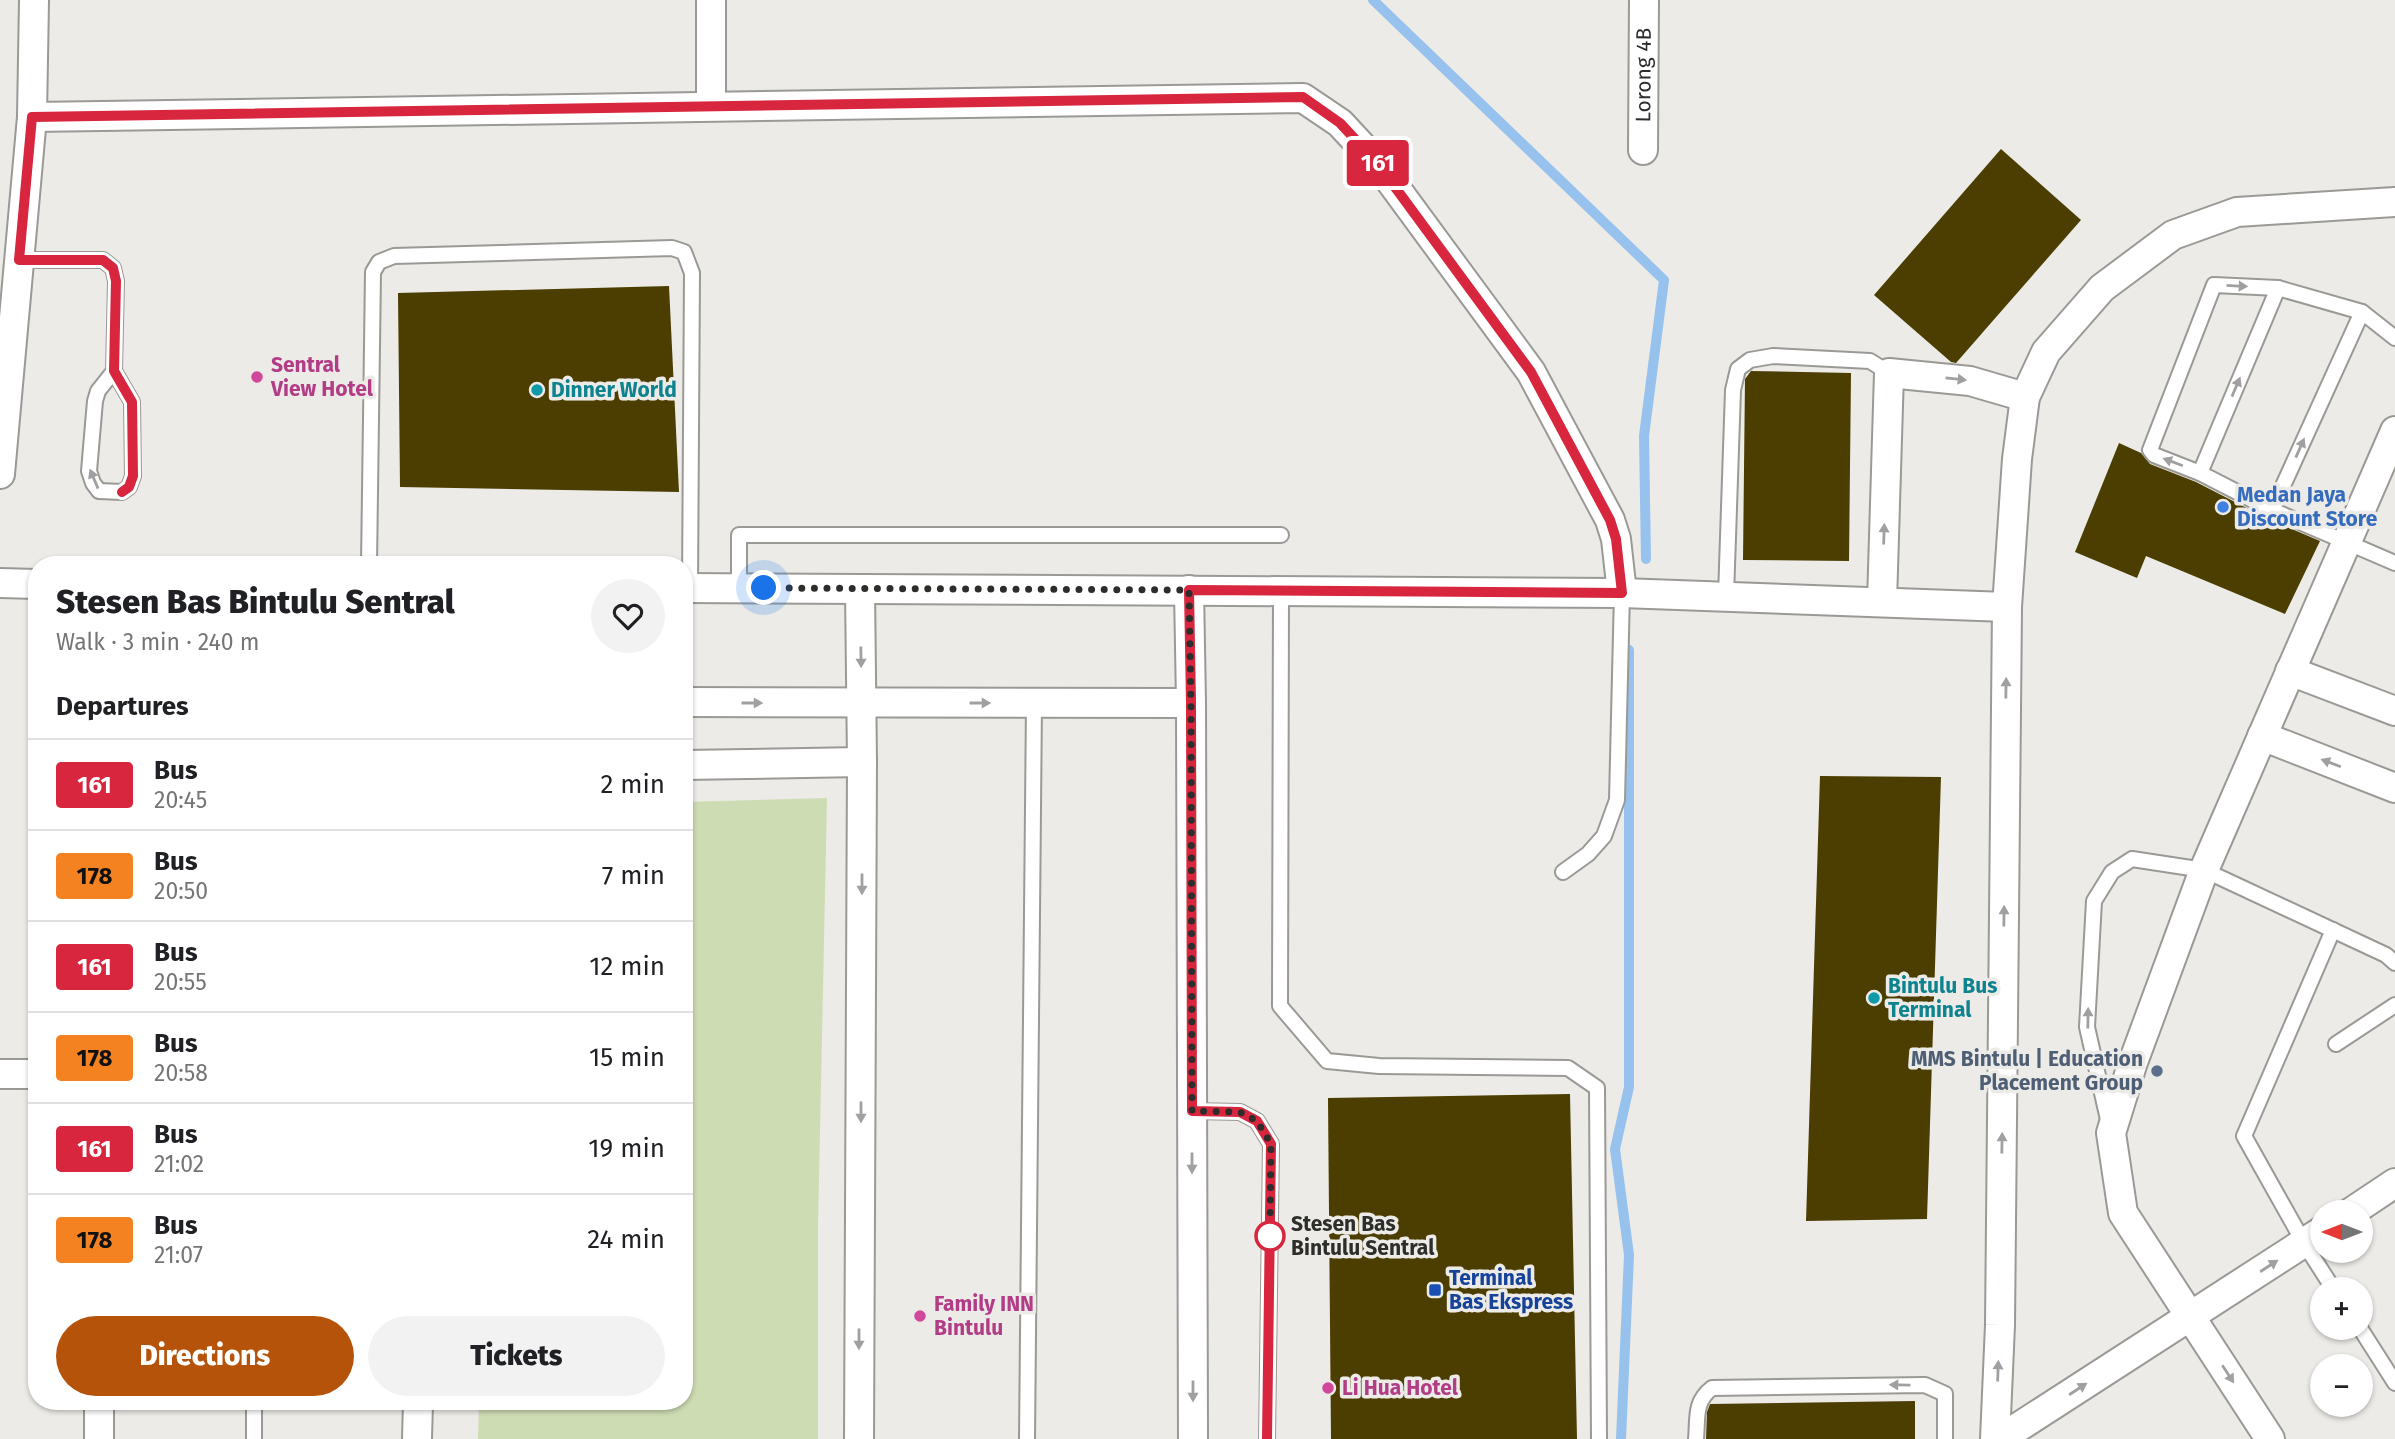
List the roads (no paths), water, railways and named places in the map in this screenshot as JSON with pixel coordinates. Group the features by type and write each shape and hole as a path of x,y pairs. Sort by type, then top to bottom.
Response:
{"street":[{"path":"0,474 32,117 34,0"},
{"path":"711,0 711,106"},
{"name":"Lorong 4B","path":"1643,150 1644,0"},
{"path":"32,117 1303,97 1340,123 1378,164 1531,372 1610,520 1616,539 1622,593"},
{"path":"1998,1439 2007,607 2017,459 2025,397 2046,352 2102,288 2173,235 2237,212 2395,202"},
{"path":"1882,602 1888,373 1970,381 2025,397"},
{"path":"2270,1439 2123,1213 2111,1133 2132,1065 2204,870 2395,431"},
{"path":"0,583 28,584"},
{"path":"693,588 1622,593 2007,607"},
{"path":"859,1439 862,762 860,589"},
{"path":"1189,590 1193,1439"},
{"path":"2290,671 2395,711"},
{"path":"693,702 1191,703"},
{"path":"2262,736 2395,788"},
{"path":"693,765 862,762"},
{"path":"0,1074 28,1074"},
{"path":"2370,1200 2395,1183"},
{"path":"1998,1439 2310,1239"},
{"path":"99,1410 99,1439"},
{"path":"417,1439 418,1410"}],"lane":[{"path":"369,556 373,272 379,262 394,256 672,247 684,252 692,273 688,556"},
{"path":"19,260 103,260 113,268 116,281 114,371 132,402 133,476 129,487 122,492 99,491 89,471 95,401 98,391 114,371"},
{"path":"2395,338 2362,313 2278,288 2212,287 2150,450 2154,455 2200,472 2272,510 2395,563"},
{"path":"2200,472 2278,288"},
{"path":"2272,510 2362,313"},
{"path":"1726,596 1733,390 1738,369 1750,360 1773,356 1870,360 1888,373"},
{"path":"739,588 739,535 1281,535"},
{"path":"1281,591 1280,1006 1327,1061 1379,1066 1568,1068 1597,1088 1599,1439"},
{"path":"1563,872 1588,854 1604,836 1617,800 1622,593"},
{"path":"1027,1439 1034,703"},
{"path":"2111,1133 2087,1027 2094,901 2112,872 2132,859 2204,870 2386,955 2395,963"},
{"path":"2310,1233 2244,1136 2333,930"},
{"path":"2336,1044 2395,1005"},
{"path":"1192,1111 1240,1112 1257,1121 1271,1144 1267,1439"},
{"path":"2370,1340 2390,1364 2395,1383"},
{"path":"1696,1439 1698,1408 1702,1396 1713,1388 1925,1385 1945,1394 1945,1439"},
{"path":"254,1410 254,1439"}],"waterway":[{"path":"1373,0 1664,280 1644,436 1646,559"},
{"path":"1621,1439 1629,1255 1615,1149 1629,1087 1629,650"}],"place":[{"name":"Sentral View Hotel","path":"257,377"},
{"name":"Dinner World","path":"537,390"},
{"name":"Medan Jaya Discount Store","path":"2223,507"},
{"name":"Bintulu Bus Terminal","path":"1874,998"},
{"name":"MMS Bintulu | Education Placement Group","path":"2157,1071"},
{"name":"Stesen Bas Bintulu Sentral","path":"1270,1236"},
{"name":"Terminal Bas Ekspress","path":"1435,1290"},
{"name":"Family INN Bintulu","path":"920,1316"},
{"name":"Li Hua Hotel","path":"1328,1388"}]}
